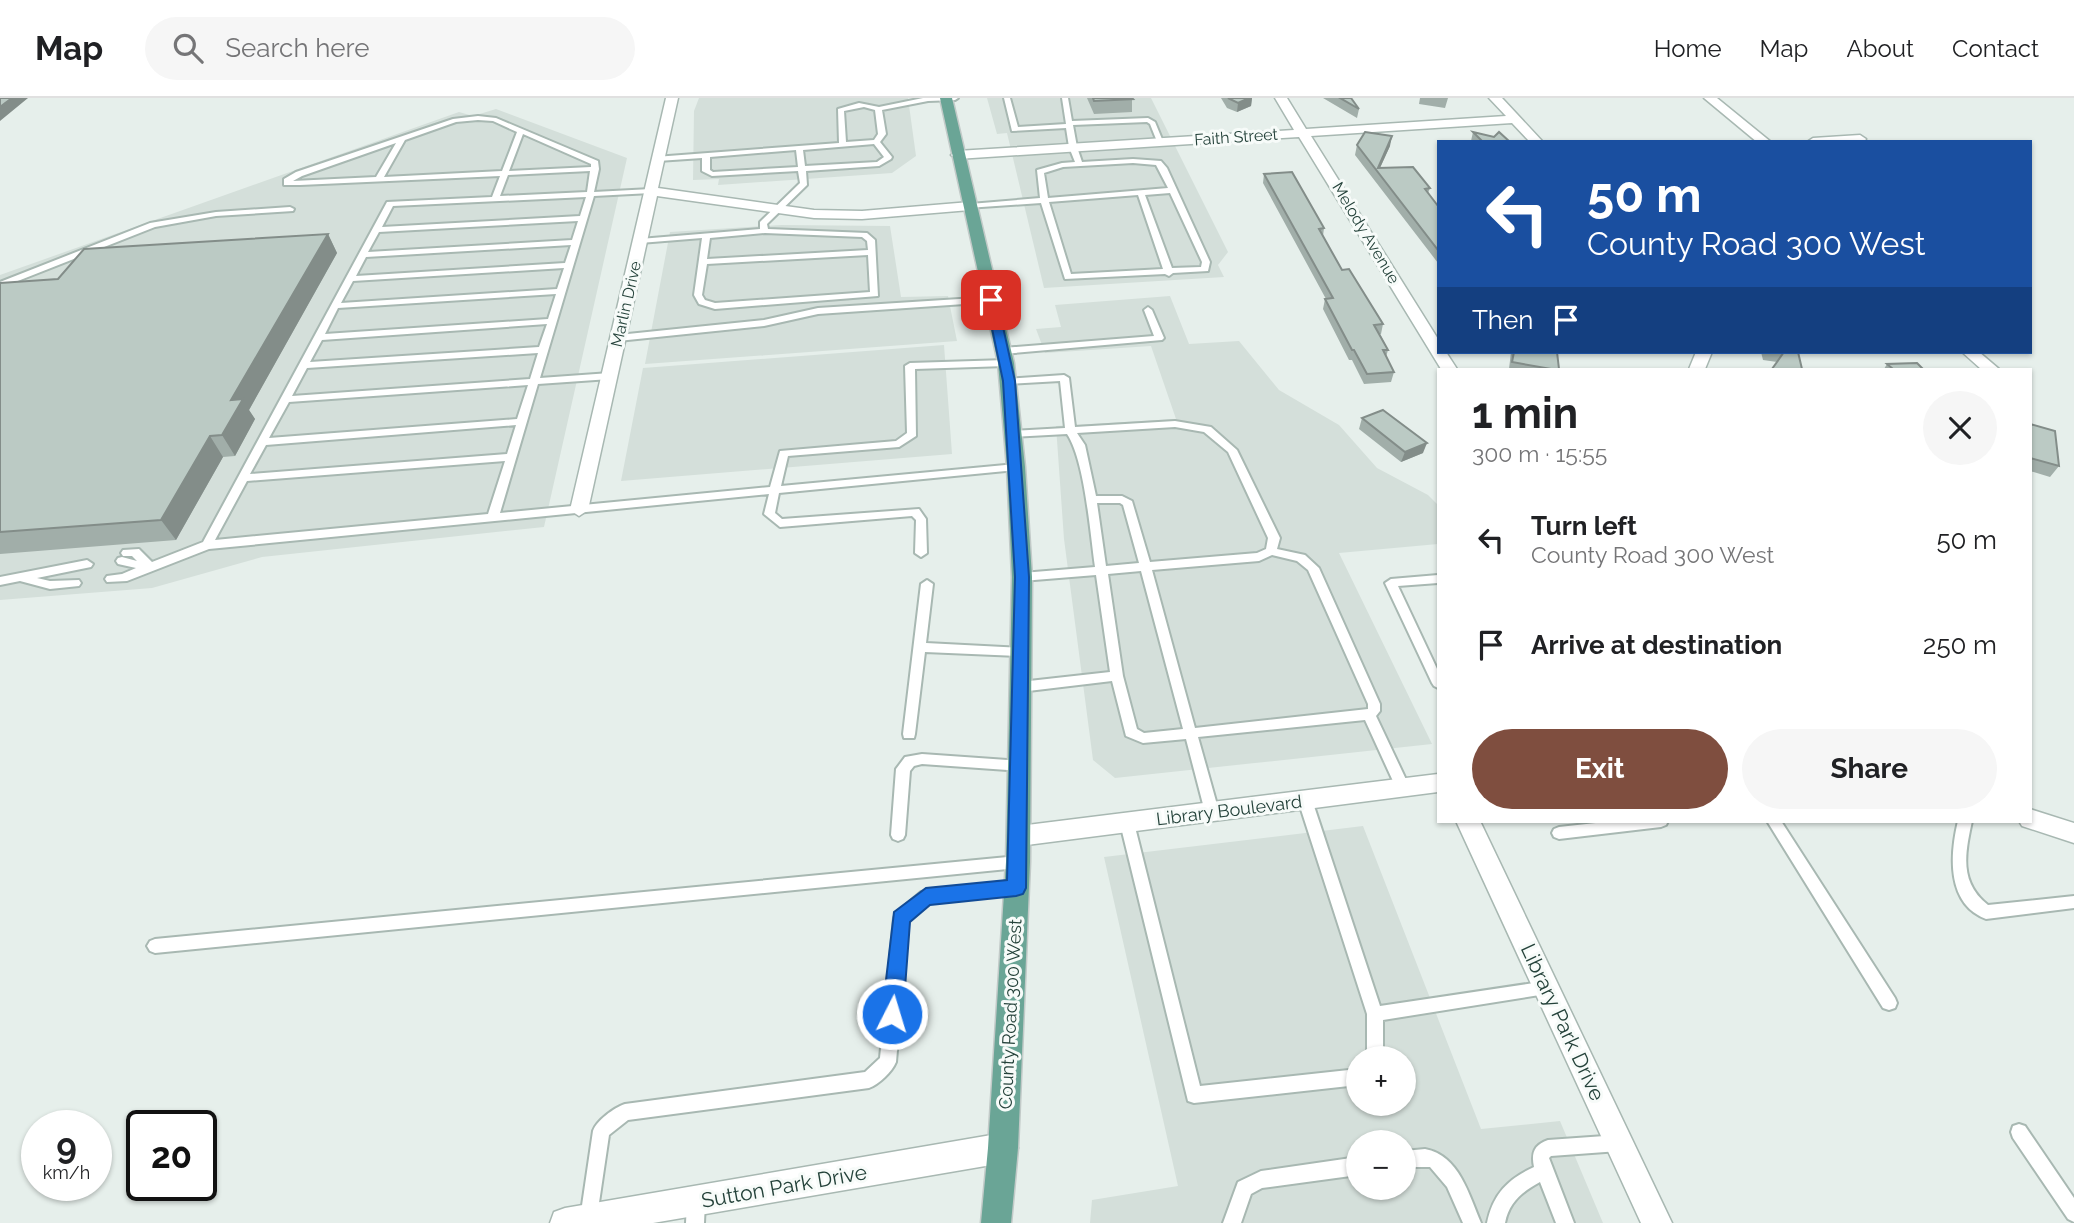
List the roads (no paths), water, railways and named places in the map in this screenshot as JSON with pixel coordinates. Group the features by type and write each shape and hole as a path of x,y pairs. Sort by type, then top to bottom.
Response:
{"main road":[{"name":"County Road 300 West","path":"946,98 1006,365 1016,467 1022,577 1018,862 1003,1148 996,1223"}],"street":[{"name":"Marlin Drive","path":"579,510 672,98"},
{"name":"Melody Avenue","path":"1281,98 1437,349"},
{"path":"1495,98 1535,140"},
{"path":"1710,98 1762,140"},
{"name":"Faith Street","path":"957,155 1515,119"},
{"path":"1844,140 1860,139"},
{"path":"651,191 814,214 862,215 970,206"},
{"path":"1972,354 1990,368"},
{"name":"Library Boulevard","path":"1019,836 1437,783"},
{"path":"2032,820 2074,833"},
{"name":"Library Park Drive","path":"1469,823 1657,1223"},
{"name":"Sutton Park Drive","path":"577,1221 696,1212 1003,1148"}],"lane":[{"path":"843,146 839,110 849,106 868,105 878,108 928,99 955,98"},
{"path":"1007,98 1015,129 1148,120 1153,123 1161,142"},
{"path":"1065,98 1073,147 1079,164"},
{"path":"658,159 876,142 882,134 878,108"},
{"path":"493,517 590,195 595,169 595,163 494,119 464,119 287,181 300,183 595,169"},
{"path":"495,199 521,130"},
{"path":"379,179 402,139"},
{"path":"706,156 706,171 712,174 879,164 888,157 876,142"},
{"path":"765,231 762,224 804,183 799,149"},
{"path":"1133,161 1158,163 1173,190 1206,266 1199,271 1068,278 1044,200 1041,172 1062,165 1133,161"},
{"path":"970,206 1173,190"},
{"path":"207,545 390,204 651,191"},
{"path":"1141,194 1169,273"},
{"path":"0,285 153,225 216,214 290,209"},
{"path":"376,230 583,218"},
{"path":"640,241 765,231 864,235 871,240 875,294 715,306 702,302 698,295 706,237"},
{"path":"363,255 576,242"},
{"path":"703,262 872,252"},
{"path":"350,279 569,265"},
{"path":"336,306 561,291"},
{"path":"618,338 764,323 818,311 991,300"},
{"path":"921,553 921,519 915,512 780,523 769,514 785,453 899,444 907,440 912,434 910,366 1006,365 1159,338 1148,310"},
{"path":"319,337 552,321"},
{"path":"304,365 543,350"},
{"path":"1006,365 1064,378 1070,430 1080,446 1091,500 1103,570 1117,676 1131,732 1135,736 1143,738 1369,715 1374,711 1374,704 1313,568 1301,558 1271,551 1259,557 1146,568 1103,570 1022,577"},
{"path":"285,399 610,376"},
{"path":"262,442 522,422"},
{"path":"1013,434 1175,424 1208,429 1232,450 1274,538 1271,551"},
{"path":"243,478 511,457"},
{"path":"111,579 150,568 207,545 1016,467"},
{"path":"1091,500 1126,500 1212,812"},
{"path":"125,557 150,568"},
{"path":"0,581 21,579 89,560"},
{"path":"21,579 50,585 75,583"},
{"path":"1437,579 1391,583 1437,681"},
{"path":"909,734 927,584"},
{"path":"920,647 1021,652"},
{"path":"1020,687 1117,676"},
{"path":"1369,715 1403,788"},
{"path":"898,835 903,769 910,761 922,759 1020,766"},
{"path":"1305,800 1375,1014 1375,1046"},
{"path":"1127,823 1194,1095 1346,1077"},
{"path":"1559,833 1644,823"},
{"path":"1775,823 1889,1003"},
{"path":"1965,823 1957,867 1977,906 1986,912 2074,902"},
{"path":"155,946 1018,862"},
{"path":"577,1221 601,1131 625,1112 869,1080 888,1062 901,918 926,897 1016,888"},
{"path":"1375,1014 1547,988"},
{"path":"2019,1132 2074,1213"},
{"path":"1564,1223 1540,1154 1548,1148 1620,1143"},
{"path":"1416,1158 1435,1160 1448,1173 1472,1223"},
{"path":"1232,1223 1244,1188 1262,1180 1346,1168"},
{"path":"1496,1223 1505,1196 1514,1186 1544,1171"}]}
